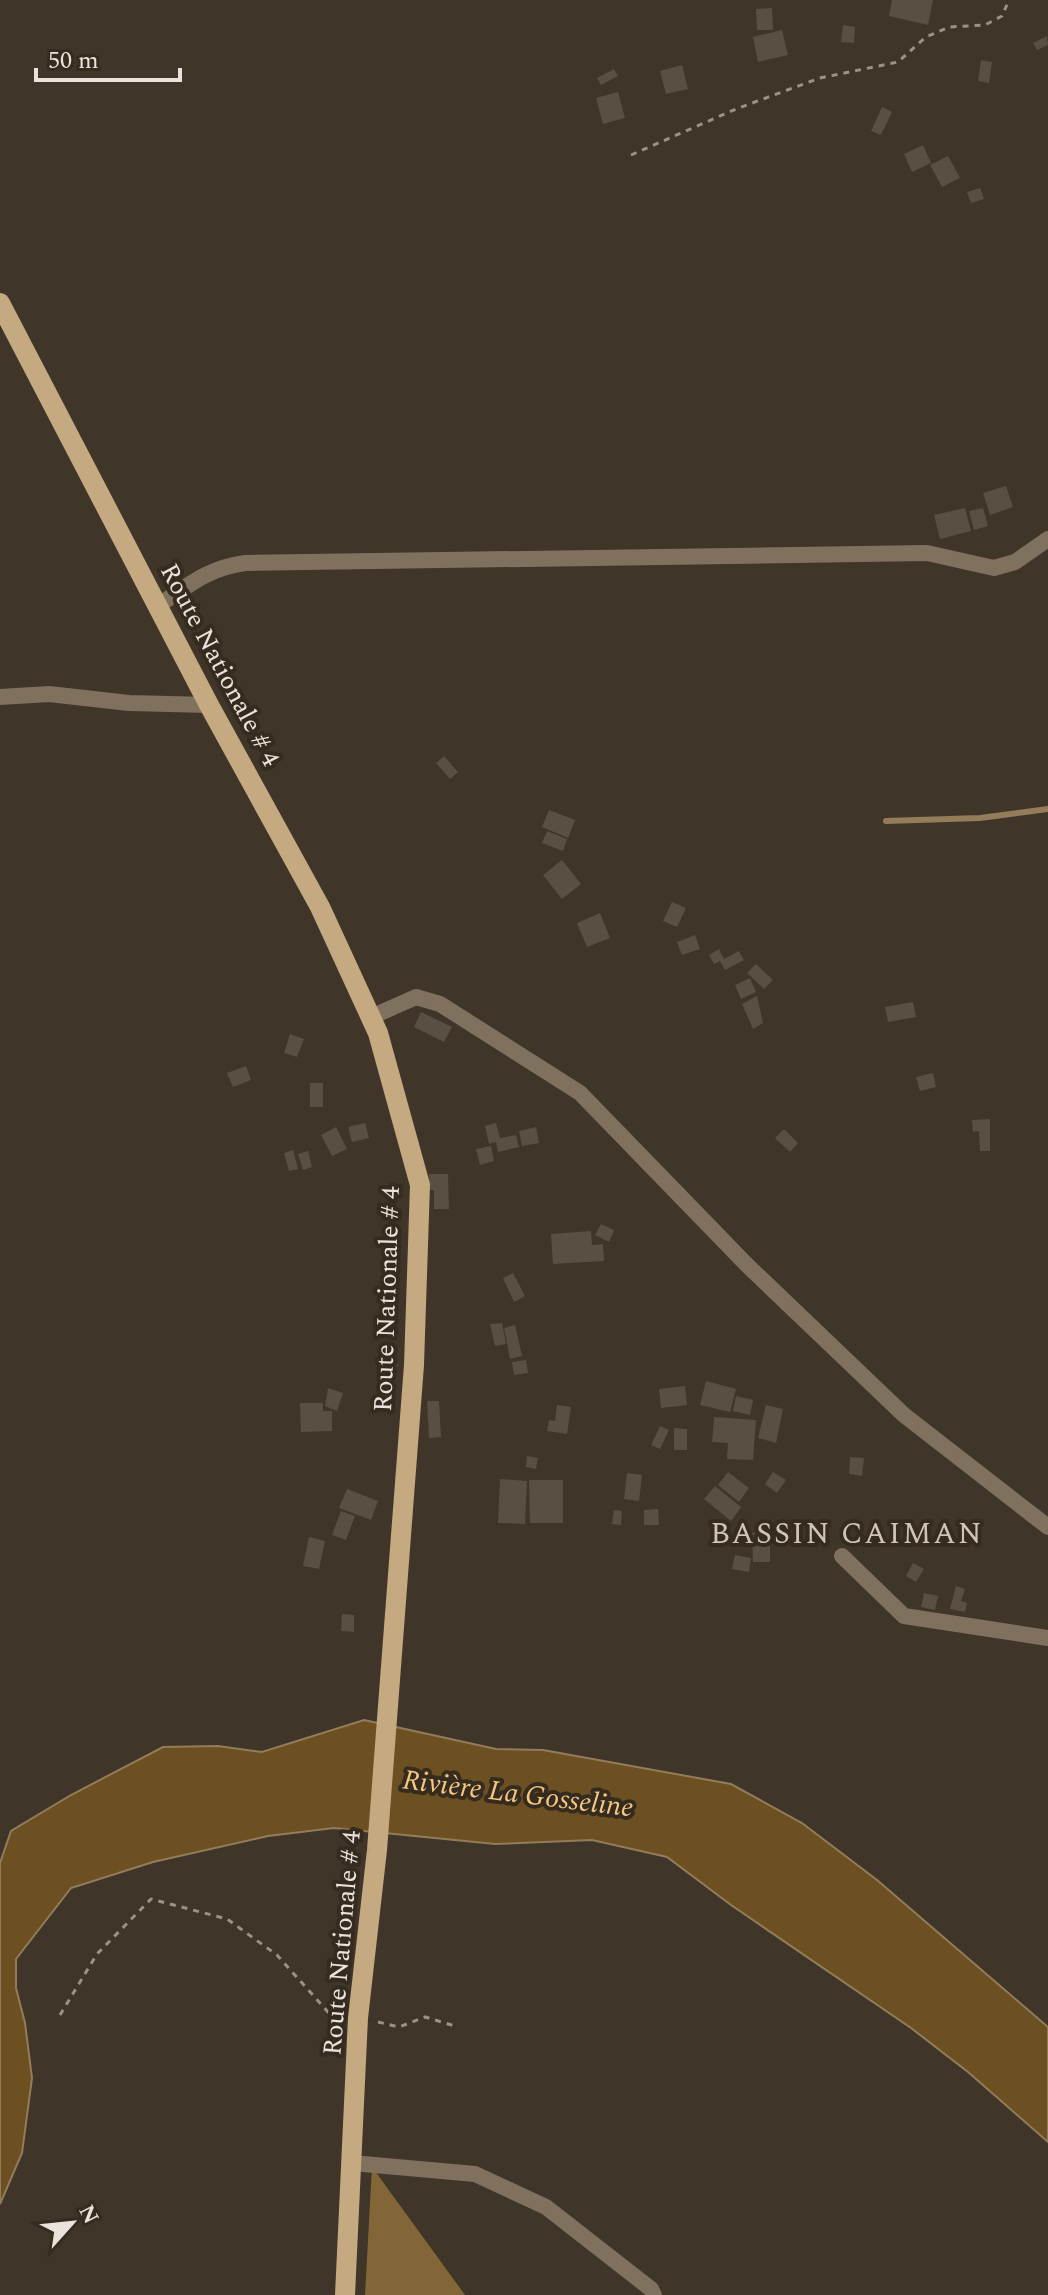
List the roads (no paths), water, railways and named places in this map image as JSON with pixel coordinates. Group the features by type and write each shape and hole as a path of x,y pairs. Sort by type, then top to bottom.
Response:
{"main road":[{"name":"Route Nationale # 4","path":"0,303 209,705 320,907 378,1033 420,1185 414,1365 377,1850 358,2018 345,2295"}],"street":[{"path":"159,605 206,573 223,566 245,563 927,553 994,568 1015,562 1048,539"},
{"path":"0,697 49,694 129,703 209,705"},
{"path":"371,1017 416,997 440,1004 580,1093 747,1265 904,1415 1048,1527"},
{"path":"842,1556 904,1616 1048,1638"},
{"path":"352,2163 475,2174 546,2207 651,2289 654,2295"}],"water":[{"name":"Rivière La Gosseline","path":"364,1720 496,1749 543,1750 731,1784 802,1823 877,1880 1048,2027 1048,2142 968,2072 911,2028 731,1905 667,1857 592,1840 495,1844 334,1828 268,1836 153,1862 71,1888 16,1959 16,1988 25,2023 32,2078 22,2153 0,2204 0,1863 11,1831 71,1795 163,1747 218,1746 262,1752"}],"waterway":[{"path":"886,821 980,818 1048,809"}],"district":[{"name":"BASSIN CAIMAN","path":"847,1534"}]}
